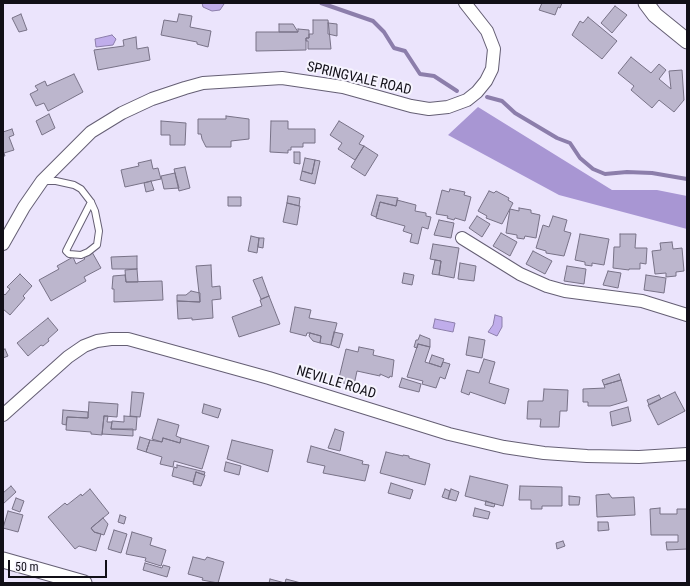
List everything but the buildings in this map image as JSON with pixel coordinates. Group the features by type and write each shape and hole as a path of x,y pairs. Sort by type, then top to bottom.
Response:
{"street":[{"name":"SPRINGVALE ROAD","path":"3,244 24,207 42,181 91,132 122,113 152,99 203,83 282,78 343,87 411,106 438,109 456,105 477,92 486,81 492,69 494,49 487,31 465,3"},
{"path":"646,3 655,15 687,41"},
{"path":"462,238 520,274 547,286 565,291 642,301 687,315"},
{"name":"NEVILLE ROAD","path":"3,414 68,357 84,346 111,338 128,339 269,378 450,434 504,447 544,453 587,456 640,457 687,454"},
{"path":"3,560 84,583"}],"lane":[{"path":"42,181 56,180 74,185 81,189 91,202 97,219 99,240 94,248 88,252 78,256 69,254 67,249 91,202"}],"shaded area":[{"path":"202,3 224,4 220,10 212,11 203,7"},
{"path":"112,35 116,39 113,45 96,47 95,39"},
{"path":"478,107 612,190 657,190 687,196 687,229 559,195 448,135"},
{"path":"495,315 502,317 502,327 497,336 488,332 493,325"},
{"path":"435,319 455,323 453,332 433,328"}],"waterway":[{"path":"321,3 373,21 384,32 394,48 405,51 420,74 434,76 457,91"},
{"path":"487,97 502,101 515,113 557,138 570,143 580,158 593,169 605,174 627,172 652,173 687,179"}]}
